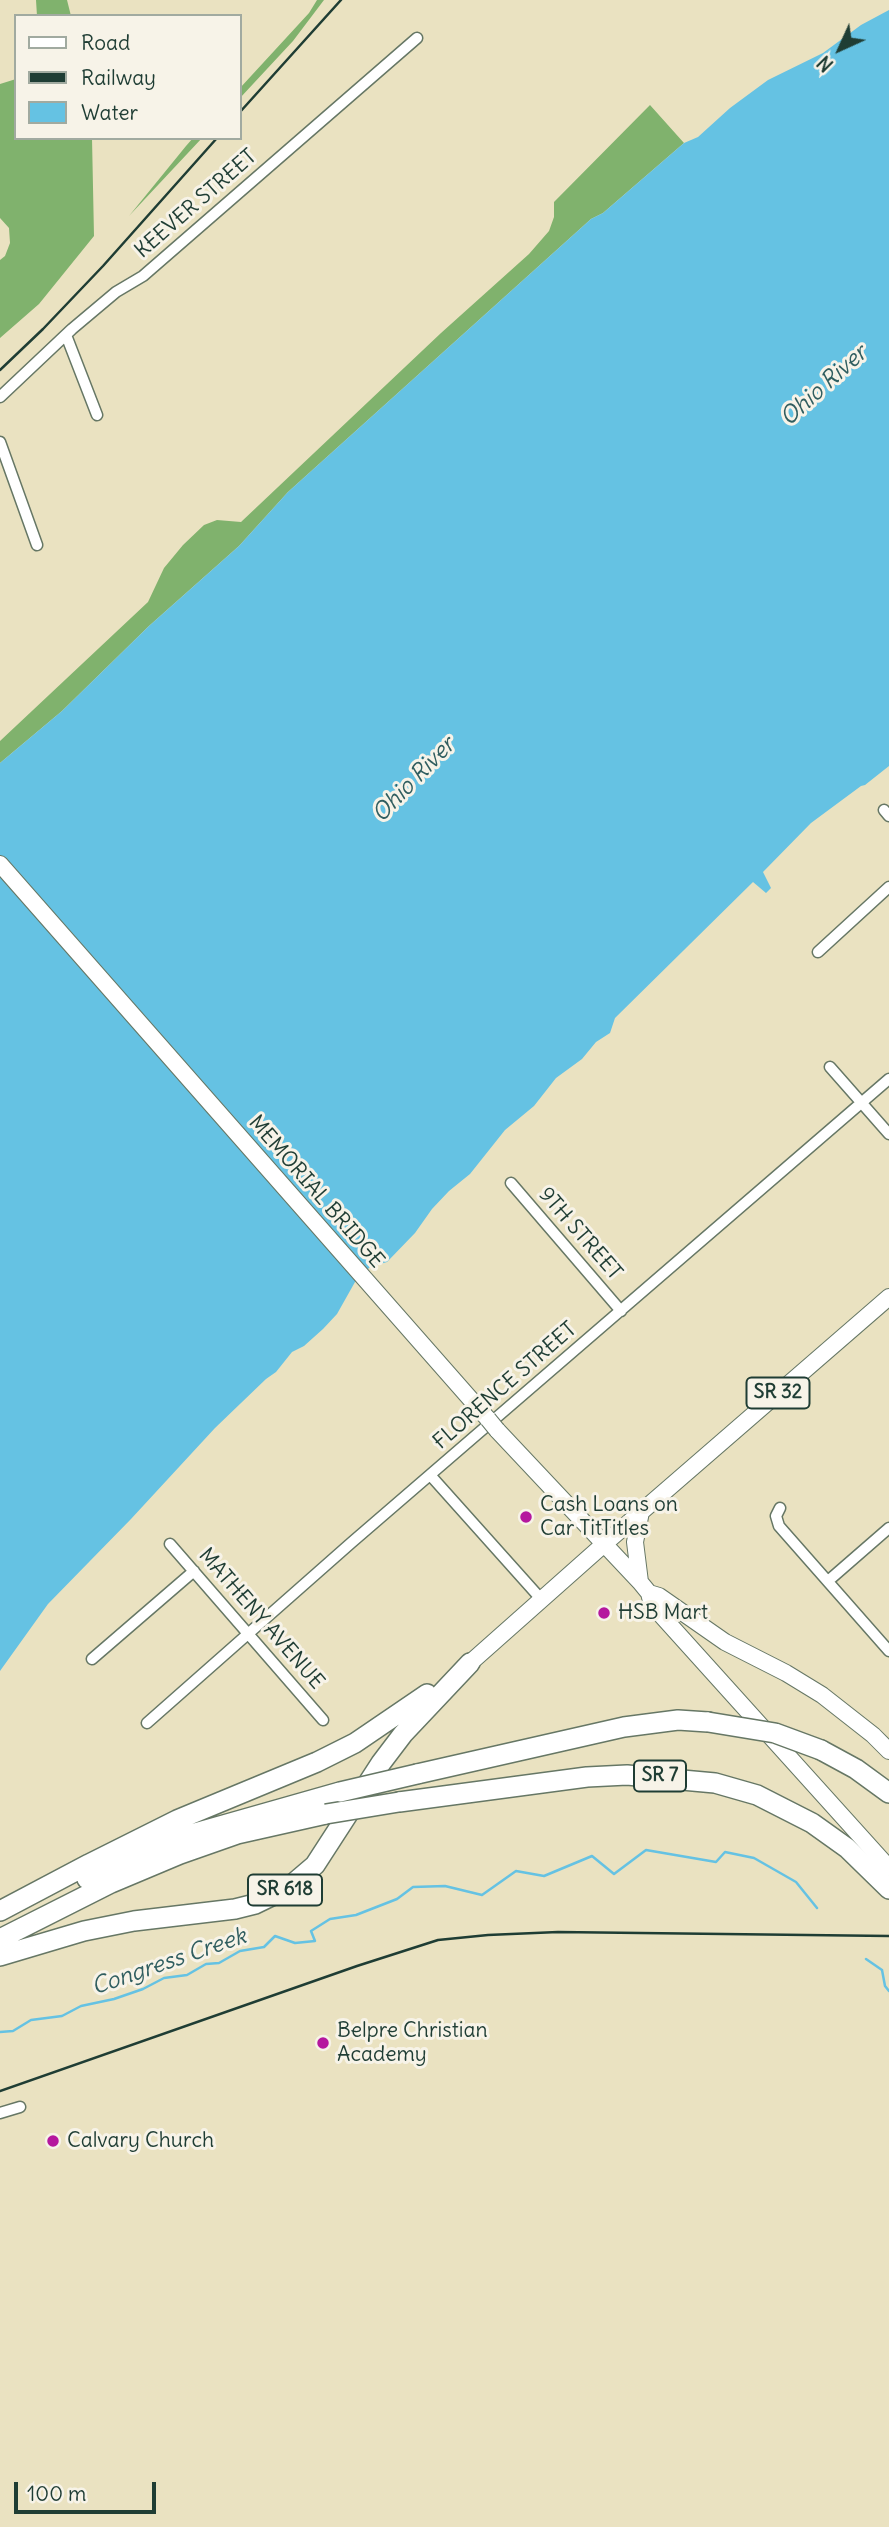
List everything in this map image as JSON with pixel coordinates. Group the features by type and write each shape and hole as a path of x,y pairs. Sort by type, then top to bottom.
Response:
{"highway":[{"path":"0,1912 177,1820 317,1762 355,1743 470,1663"},
{"name":"SR 618","path":"0,1956 84,1931 234,1909 262,1901 288,1888 315,1866 381,1763 403,1734 470,1663"},
{"path":"0,1923 55,1893 169,1842 222,1824 340,1792 624,1727 678,1720 775,1733 821,1750 856,1769 889,1793"},
{"name":"SR 7","path":"0,1938 100,1888 180,1854 237,1834 326,1814 587,1777 627,1775 715,1783 757,1795 812,1822 847,1848 889,1889"}],"main road":[{"name":"MEMORIAL BRIDGE","path":"0,864 497,1430 644,1588"},
{"name":"SR 32","path":"470,1663 889,1297"},
{"path":"641,1512 635,1542 644,1588 652,1605 889,1868"},
{"path":"644,1588 717,1637 822,1695 889,1751"}],"street":[{"name":"KEEVER STREET","path":"0,397 66,335 116,292 142,276 417,38"},
{"path":"66,335 97,415"},
{"path":"0,442 37,545"},
{"path":"818,952 889,887"},
{"path":"830,1067 889,1134"},
{"name":"FLORENCE STREET","path":"147,1723 889,1079"},
{"name":"9TH STREET","path":"511,1183 621,1311"},
{"path":"431,1476 541,1599"},
{"path":"780,1508 776,1516 779,1526 889,1650"},
{"path":"828,1581 889,1528"},
{"name":"MATHENY AVENUE","path":"170,1544 323,1720"},
{"path":"92,1659 194,1571"},
{"path":"0,2113 20,2106"}],"green space":[{"path":"36,0 67,0 70,14 37,14"},
{"path":"317,0 324,0 293,41 242,96 242,86 309,13"},
{"path":"14,80 14,140 92,140 94,236 39,304 0,338 0,260 5,256 10,243 9,228 0,218 0,84"},
{"path":"650,105 684,143 603,213 591,219 288,492 239,546 149,626 62,711 0,763 0,741 148,602 164,568 183,545 204,525 217,520 241,522 441,333 529,254 549,231 554,217 554,202"},
{"path":"191,140 200,140 129,216"}],"water":[{"name":"Ohio River","path":"889,10 889,766 811,823 763,872 771,888 766,893 753,882 615,1018 610,1033 556,1078 534,1106 505,1130 470,1174 432,1209 415,1233 387,1262 370,1267 355,1282 337,1314 323,1329 304,1346 292,1352 276,1372 215,1428 48,1604 0,1671 0,763 62,711 149,626 239,546 288,492 591,219 603,213 684,143 698,137 730,108 768,80 823,53 861,25"}],"waterway":[{"name":"Congress Creek","path":"0,2032 13,2031 31,2020 62,2016 81,2006 114,1999 164,1978 187,1975 206,1964 219,1963 240,1951 264,1947 275,1936 295,1943 315,1941 311,1931 330,1919 356,1915 397,1899 413,1887 445,1886 482,1895 516,1871 544,1876 592,1856 614,1874 646,1850 716,1862 725,1852 754,1858 796,1882 817,1908"},
{"name":"Congress Creek","path":"866,1959 882,1970 885,1986 889,1991"}],"railway":[{"path":"242,110 341,0"},
{"path":"0,370 103,266 215,140"},
{"path":"0,2091 438,1940 558,1932 889,1936"}],"place":[{"name":"Cash Loans on Car TitTitles","path":"526,1517"},
{"name":"HSB Mart","path":"604,1613"},
{"name":"Belpre Christian Academy","path":"323,2043"},
{"name":"Calvary Church","path":"53,2141"}]}
